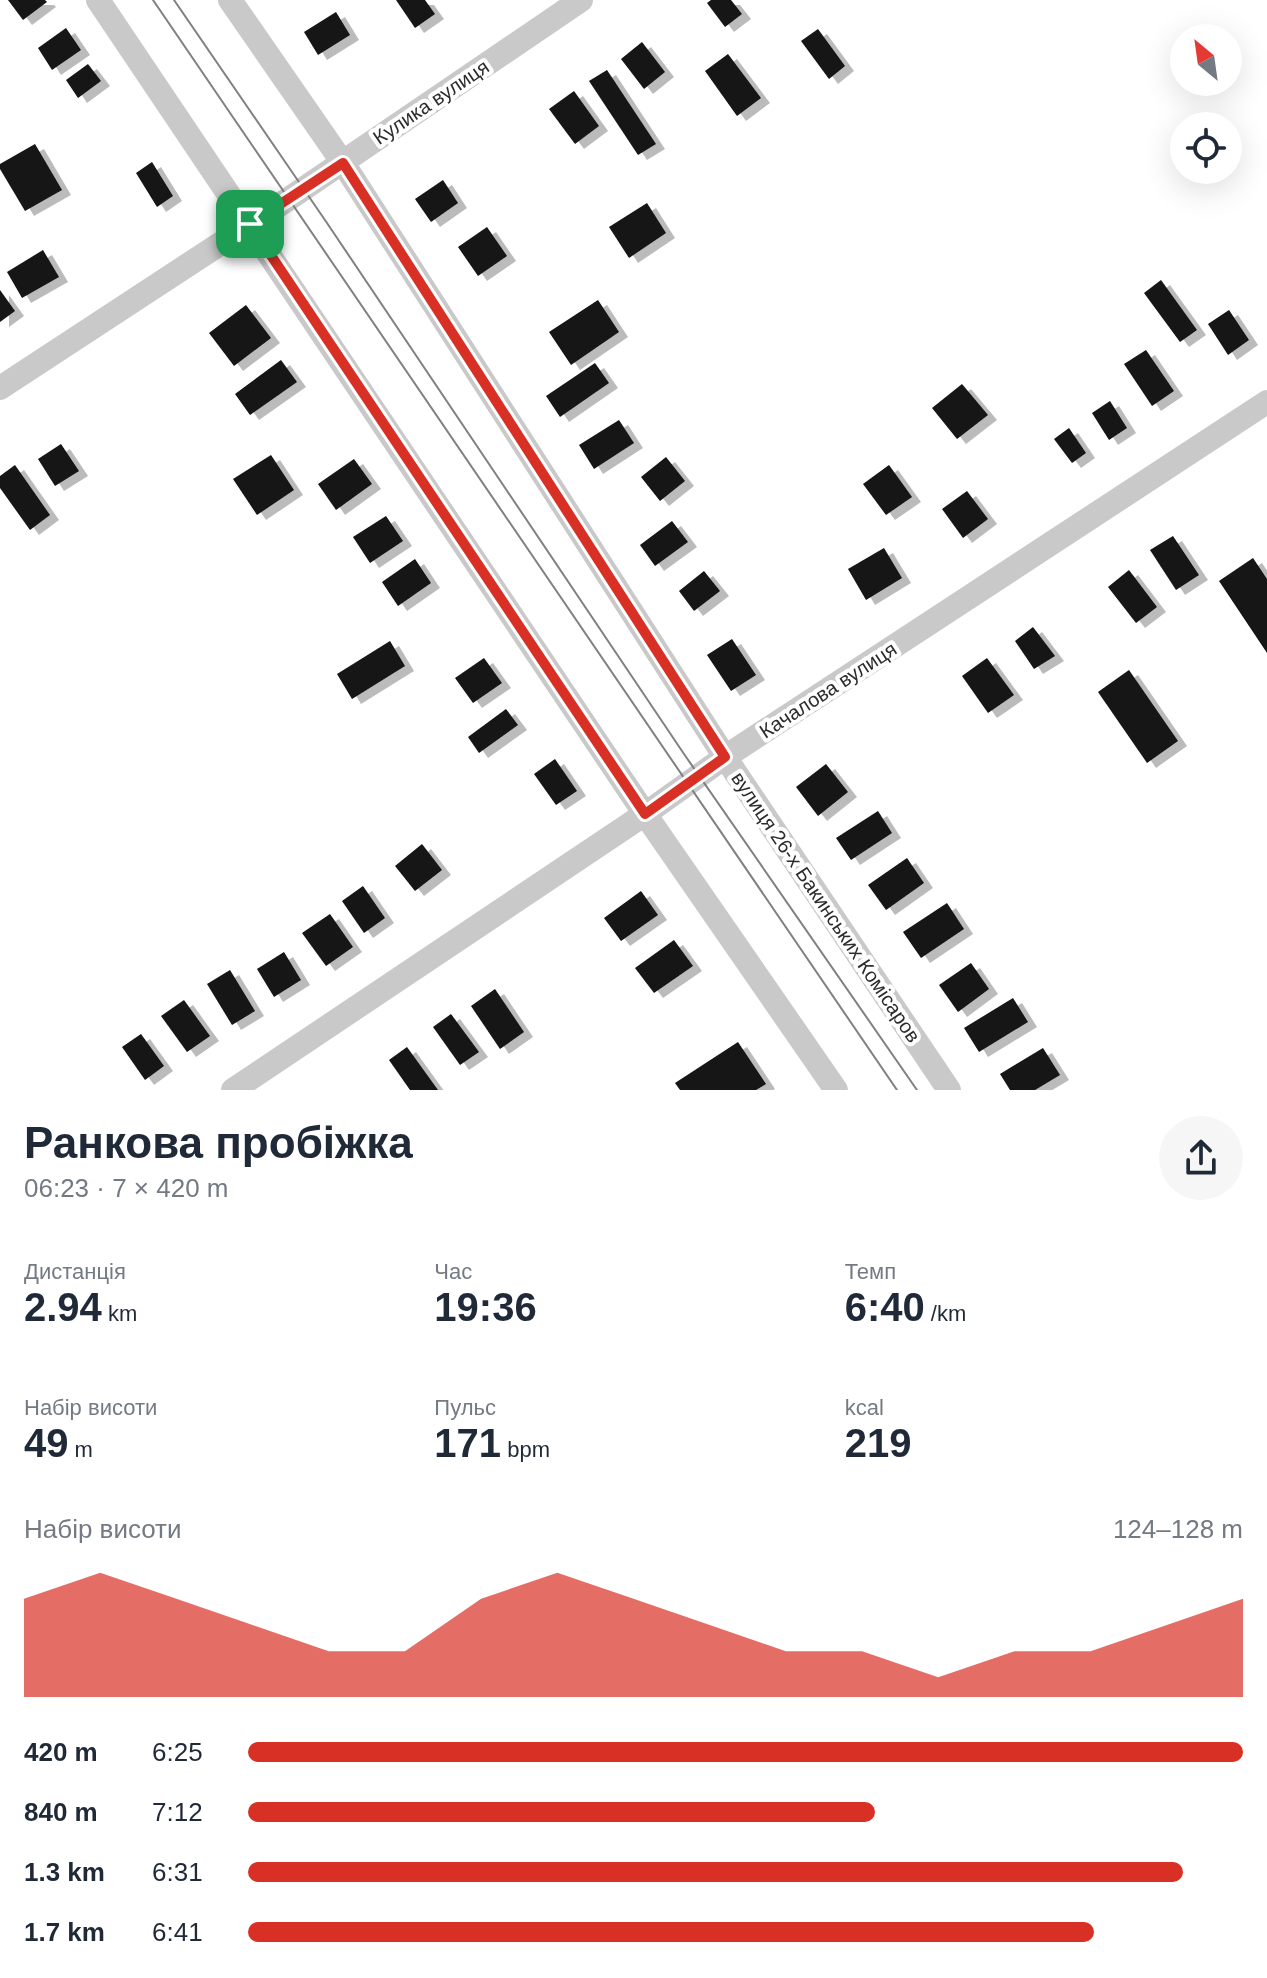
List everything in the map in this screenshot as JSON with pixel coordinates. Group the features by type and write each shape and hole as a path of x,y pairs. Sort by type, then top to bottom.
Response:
{"street":[{"path":"98,0 645,814 836,1090"},
{"name":"вулиця 26-х Бакинських Комісаров","path":"230,0 343,163 725,757 949,1090"},
{"name":"Кулика вулиця","path":"0,388 343,163 581,0"},
{"name":"Качалова вулиця","path":"233,1090 725,757 1267,402"}],"building":[{"path":"8,0 45,0 47,2 23,20"},
{"path":"396,0 425,0 435,14 415,28"},
{"path":"711,0 731,0 742,14 725,27 707,3"},
{"path":"336,12 350,35 318,55 304,32"},
{"path":"66,28 81,50 52,70 38,48"},
{"path":"818,29 845,66 829,79 801,41"},
{"path":"642,42 665,72 644,89 621,59"},
{"path":"728,54 761,98 737,116 705,71"},
{"path":"88,64 101,81 78,98 66,80"},
{"path":"607,70 656,144 638,155 589,81"},
{"path":"574,91 599,126 575,144 549,109"},
{"path":"35,144 62,190 25,211 0,164"},
{"path":"152,162 173,196 157,207 136,173"},
{"path":"443,180 458,203 431,222 415,199"},
{"path":"647,203 666,233 629,258 609,227"},
{"path":"487,227 507,256 478,276 458,247"},
{"path":"43,250 59,277 22,298 7,272"},
{"path":"1161,280 1197,330 1180,342 1144,293"},
{"path":"0,290 15,311 0,322"},
{"path":"598,300 619,332 571,365 549,332"},
{"path":"246,305 271,338 234,366 209,333"},
{"path":"1229,310 1249,340 1228,355 1208,324"},
{"path":"1146,350 1174,391 1152,406 1124,364"},
{"path":"281,360 297,382 250,415 235,394"},
{"path":"595,363 609,383 560,417 546,396"},
{"path":"962,384 988,415 957,439 932,408"},
{"path":"1110,401 1127,428 1109,440 1092,413"},
{"path":"619,420 634,443 594,469 579,445"},
{"path":"1069,428 1086,453 1072,463 1054,439"},
{"path":"61,444 79,471 55,486 38,459"},
{"path":"271,455 294,490 257,515 233,479"},
{"path":"666,457 685,481 660,501 641,477"},
{"path":"354,459 372,484 336,510 318,484"},
{"path":"15,465 50,515 30,530 0,488 0,476"},
{"path":"889,465 912,497 886,515 863,484"},
{"path":"967,491 988,519 963,538 942,509"},
{"path":"386,516 403,541 370,563 353,537"},
{"path":"672,521 688,542 655,566 640,545"},
{"path":"1173,536 1199,575 1176,590 1150,550"},
{"path":"884,548 902,578 866,600 848,569"},
{"path":"1253,558 1267,579 1267,653 1219,581"},
{"path":"415,559 431,583 398,606 382,582"},
{"path":"1129,570 1157,607 1136,623 1108,587"},
{"path":"704,571 720,591 694,611 679,591"},
{"path":"1033,627 1055,656 1034,669 1015,641"},
{"path":"732,639 756,675 731,691 707,655"},
{"path":"390,641 405,666 352,699 337,674"},
{"path":"484,658 502,683 473,703 455,678"},
{"path":"987,658 1014,695 988,713 962,676"},
{"path":"1129,670 1178,741 1147,763 1098,692"},
{"path":"506,709 518,725 479,753 468,737"},
{"path":"555,759 577,791 556,805 534,774"},
{"path":"826,764 848,792 818,816 796,787"},
{"path":"878,811 892,833 851,860 836,838"},
{"path":"422,844 442,870 415,891 395,866"},
{"path":"907,858 924,883 886,910 868,885"},
{"path":"363,886 385,918 364,933 342,901"},
{"path":"641,891 658,915 621,941 604,918"},
{"path":"947,903 964,929 921,958 903,932"},
{"path":"330,914 353,947 326,966 302,933"},
{"path":"674,940 693,966 654,993 635,968"},
{"path":"284,952 301,980 274,997 257,969"},
{"path":"971,963 989,989 958,1012 939,985"},
{"path":"230,970 255,1011 232,1025 207,984"},
{"path":"495,989 524,1032 500,1049 471,1006"},
{"path":"1013,998 1028,1022 979,1052 964,1028"},
{"path":"184,1000 210,1036 187,1052 161,1016"},
{"path":"451,1014 479,1052 460,1065 433,1027"},
{"path":"141,1034 164,1066 145,1080 122,1047"},
{"path":"738,1042 766,1084 756,1090 680,1090 675,1083"},
{"path":"407,1047 438,1090 410,1090 389,1060"},
{"path":"1043,1048 1060,1075 1035,1090 1010,1090 1000,1074"}],"tram line":[{"path":"153,0 897,1090"},
{"path":"174,0 684,754 917,1090"}],"route":[{"path":"343,163 725,757 645,814 250,224 343,163"}]}
